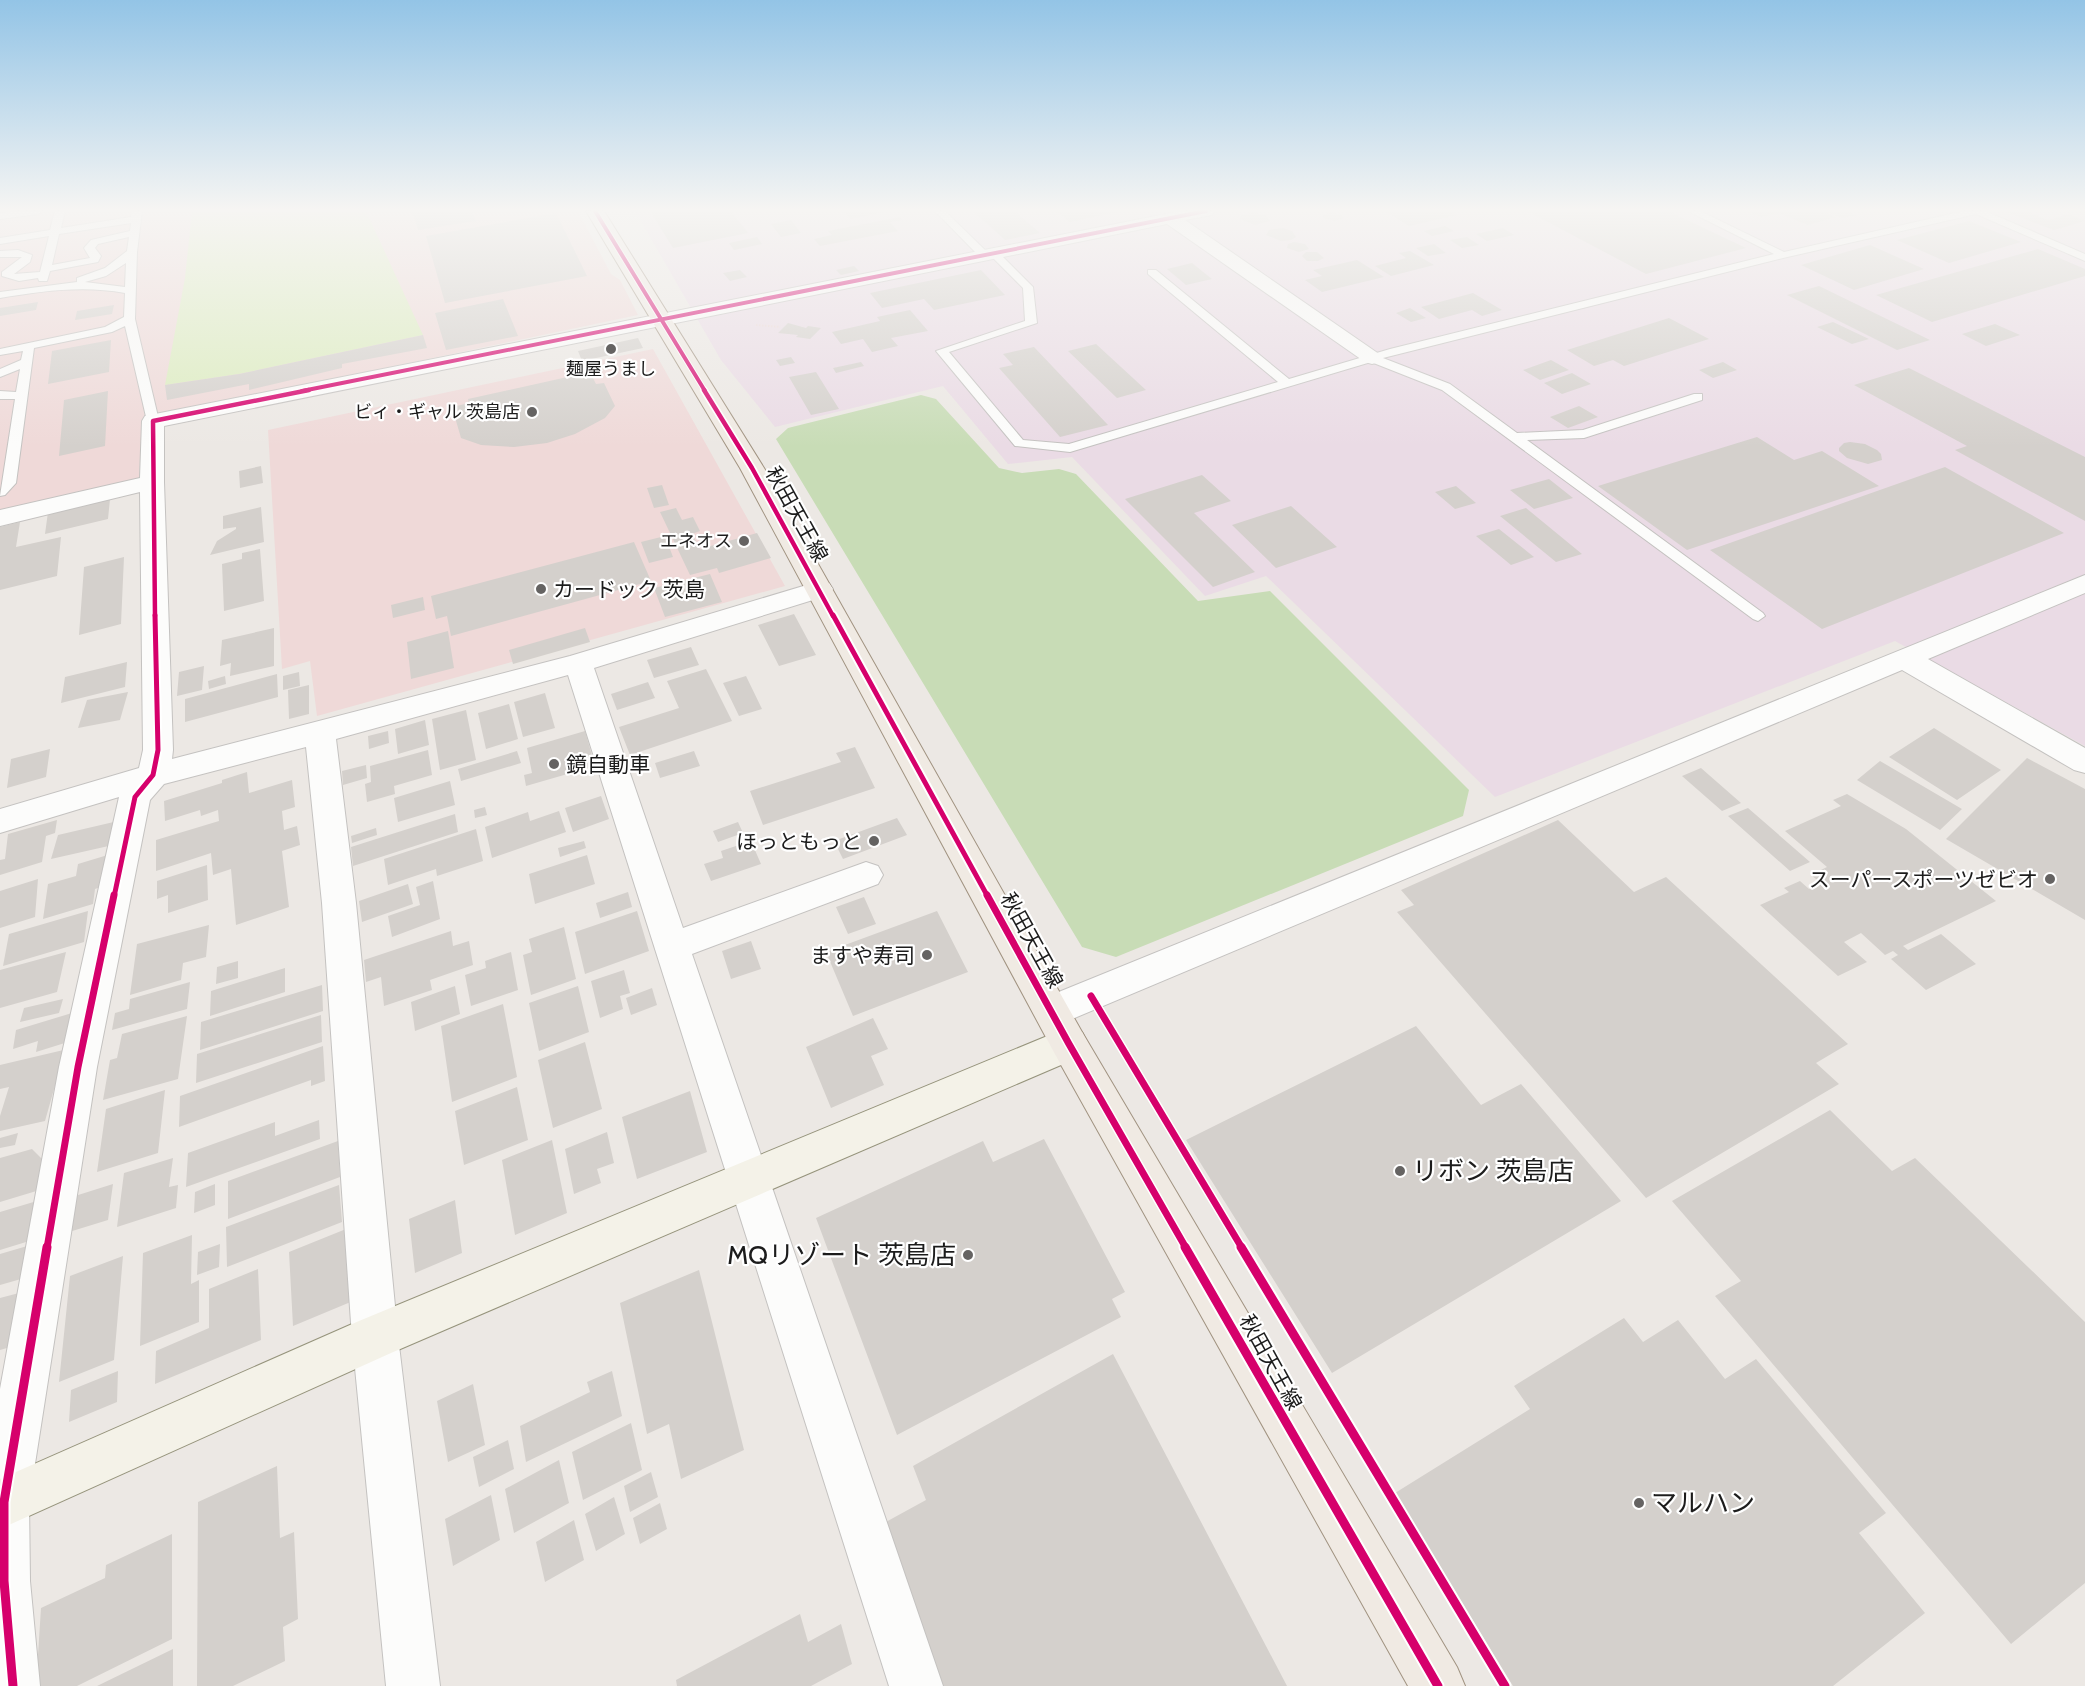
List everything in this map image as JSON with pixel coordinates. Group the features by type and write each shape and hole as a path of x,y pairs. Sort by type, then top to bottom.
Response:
{"main road":[{"name":"秋田天王線","path":"642,290 752,468 1061,1028 1438,1686"}],"street":[{"path":"13,1686 4,1581 2,1503 78,1067 135,797 153,775 158,750 152,482 153,421 805,290"},
{"path":"1273,290 1372,358"},
{"path":"0,518 152,482"},
{"path":"2,1503 375,1336 747,1179 1061,1028 1091,996 2085,583"},
{"path":"0,821 153,775 320,733 578,663 820,589"},
{"path":"1904,658 2085,762"},
{"path":"578,663 916,1686"},
{"path":"320,733 339,903 375,1336 413,1686"},
{"path":"671,947 866,875"}],"lane":[{"path":"0,295 31,290"},
{"path":"124,290 131,291 129,319 153,421"},
{"path":"1028,290 1031,323 942,351 1019,443 1070,448 1372,358 1645,290"},
{"path":"1174,290 1287,383"},
{"path":"0,352 108,330 129,319"},
{"path":"0,492 9,483 6,470 14,449 29,346"},
{"path":"1372,358 1446,387 1758,616"},
{"path":"0,373 26,362"},
{"path":"0,395 22,396"},
{"path":"1514,436 1584,434 1698,397"},
{"path":"0,452 14,449"}],"path":[{"path":"1091,996 1505,1686"}],"shaded area":[{"path":"0,290 625,290 638,315 142,419 139,478 0,513"},
{"path":"680,290 2085,290 2085,746 1895,641 1495,797 1266,576 1205,596 1072,457 1008,464 943,386 775,427 721,360"},
{"path":"653,349 785,586 317,716 310,661 282,669 268,430"}],"green space":[{"path":"183,290 402,290 423,335 239,374 165,385"},
{"path":"921,395 936,399 999,468 1022,473 1059,469 1076,474 1198,601 1270,591 1469,790 1463,816 1116,957 1082,947 776,439 788,428"}],"building":[{"path":"441,290 515,290 445,303"},
{"path":"886,290 1000,290 1005,295 934,310 924,299 882,308 870,293"},
{"path":"1806,290 1827,290 1930,340 1897,350 1787,295"},
{"path":"1895,290 2039,290 1932,322 1876,295"},
{"path":"1473,293 1502,310 1482,316 1472,310 1439,319 1421,307"},
{"path":"503,299 518,336 446,350 435,313"},
{"path":"38,302 36,310 0,316 0,308"},
{"path":"114,305 112,314 75,320 77,311"},
{"path":"1410,308 1426,318 1411,322 1396,313"},
{"path":"910,310 928,331 891,338 898,346 872,352 863,339 841,344 832,332 880,321 877,317"},
{"path":"1669,318 1709,339 1624,366 1613,360 1594,366 1567,350"},
{"path":"1833,322 1869,339 1852,344 1817,327"},
{"path":"788,323 806,328 808,326 821,328 810,339 778,333"},
{"path":"1995,324 2020,335 1986,346 1962,334"},
{"path":"423,335 427,348 342,364 342,368 249,390 249,384 167,400 165,385 239,374"},
{"name":"麺屋うまし","path":"638,338 643,348 582,361 578,351"},
{"path":"111,340 109,372 48,384 52,351"},
{"path":"1096,344 1146,390 1117,398 1068,351"},
{"path":"1034,347 1108,425 1060,437 999,368 1013,365 1003,354"},
{"path":"791,357 795,363 780,366 776,360"},
{"path":"1551,360 1569,370 1540,380 1523,370"},
{"path":"861,362 864,366 836,373 833,368"},
{"path":"1723,362 1737,370 1713,378 1699,370"},
{"path":"1909,368 2085,457 2085,521 1955,450 1967,446 1854,385"},
{"name":"ビィ・ギャル 茨島店","path":"590,372 596,384 604,383 615,406 605,418 575,434 547,443 514,447 481,445 461,438 452,407 469,403 468,399"},
{"path":"816,372 839,409 811,415 789,377"},
{"path":"1572,373 1591,384 1562,394 1544,383"},
{"path":"108,391 105,446 59,456 64,400"},
{"path":"1579,406 1598,417 1568,428 1550,417"},
{"path":"1757,437 1794,460 1822,451 1879,486 1687,550 1598,486"},
{"path":"1844,443 1865,444 1877,450 1882,460 1868,464 1847,458 1839,451 1839,448"},
{"path":"261,466 263,483 240,488 239,471"},
{"path":"1945,467 2064,533 1822,629 1710,550"},
{"path":"1202,475 1231,501 1194,513 1255,572 1213,587 1125,499"},
{"path":"1549,479 1573,498 1534,509 1510,490"},
{"path":"662,485 669,505 654,508 647,488"},
{"path":"1456,486 1476,503 1455,509 1435,492"},
{"path":"110,499 108,519 45,534 48,512"},
{"path":"1291,506 1337,547 1276,568 1232,525"},
{"path":"261,507 264,542 210,555 217,541 236,529 236,527 223,529 223,516"},
{"name":"エネオス","path":"676,508 682,520 693,517 700,531 692,534 700,549 757,533 771,558 719,573 717,568 690,575 660,512"},
{"path":"1526,508 1582,554 1556,562 1500,516"},
{"path":"20,522 16,547 61,537 57,576 0,590 0,527"},
{"path":"1499,529 1534,557 1511,565 1476,536"},
{"path":"665,536 673,557 649,563 641,542"},
{"name":"カードック 茨島","path":"634,542 651,581 451,636 447,616 436,619 431,596"},
{"path":"260,549 264,601 224,611 222,564 242,559 242,553"},
{"path":"124,557 121,624 79,635 84,567"},
{"path":"710,574 722,602 665,617 654,588"},
{"path":"423,597 425,610 393,618 391,605"},
{"path":"794,614 816,655 779,666 758,625"},
{"path":"274,628 274,666 230,676 231,663 220,666 222,640"},
{"path":"585,628 590,642 513,664 509,650"},
{"path":"448,631 454,668 411,679 407,642"},
{"path":"691,647 699,665 654,678 647,660"},
{"path":"127,662 125,687 61,703 65,677"},
{"path":"204,666 202,690 177,696 179,672"},
{"path":"706,669 732,721 630,755 619,727 679,708 667,681"},
{"path":"299,672 300,686 283,690 283,676"},
{"path":"277,674 278,697 185,722 185,699"},
{"path":"225,676 226,684 209,689 208,681"},
{"path":"746,676 762,709 739,716 723,683"},
{"path":"648,682 655,698 617,710 611,694"},
{"path":"309,685 309,714 289,719 288,690"},
{"path":"128,692 120,720 78,728 87,700"},
{"path":"545,693 555,728 523,737 514,702"},
{"path":"509,704 518,739 486,749 478,713"},
{"path":"466,710 476,760 440,770 432,719"},
{"path":"425,720 429,745 398,754 395,729"},
{"path":"1934,728 2001,770 1957,800 1889,757"},
{"path":"388,731 389,743 369,749 368,736"},
{"path":"585,731 595,766 526,786 524,775 532,773 527,748"},
{"path":"855,747 875,788 763,825 750,791 841,762 836,753"},
{"path":"50,749 46,777 7,788 11,759"},
{"path":"428,750 432,775 394,786 395,794 367,802 365,784 371,782 370,766"},
{"path":"517,751 521,763 461,781 458,769"},
{"path":"694,751 700,766 660,778 655,763"},
{"name":"スーパースポーツゼビオ","path":"2027,758 2085,789 2085,920 1946,839"},
{"path":"1880,761 1962,809 1940,830 1857,780"},
{"path":"366,765 367,778 343,785 342,771"},
{"path":"1701,768 1741,803 1722,811 1682,776"},
{"path":"247,772 249,793 292,780 295,807 282,811 284,830 297,826 300,845 282,851 289,907 236,925 231,869 213,875 211,853 156,871 156,840 219,821 218,810 201,816 200,810 165,821 164,801 222,783 222,780"},
{"path":"450,781 455,805 398,822 394,798"},
{"path":"1847,794 1906,829 1996,901 1903,946 1908,950 1941,934 1976,964 1926,990 1891,959 1898,955 1893,951 1885,955 1861,933 1844,942 1867,962 1838,976 1760,905 1789,892 1784,888 1800,881 1809,889 1821,883 1811,875 1827,867 1785,831 1841,806 1833,800"},
{"path":"601,796 609,819 573,832 565,808"},
{"path":"485,807 487,815 475,818 474,810"},
{"path":"1748,808 1810,862 1790,871 1728,816"},
{"path":"559,811 566,832 492,858 485,827 528,812 530,821"},
{"path":"455,814 458,832 353,866 351,847"},
{"path":"897,818 907,835 843,859 834,841"},
{"path":"57,820 55,833 46,836 42,862 0,875 0,860 5,859 8,834"},
{"path":"1558,820 1634,892 1666,877 1848,1044 1816,1063 1839,1084 1646,1198 1397,912 1414,905 1401,890"},
{"path":"118,821 113,845 51,859 58,835"},
{"path":"738,822 743,833 718,842 713,831"},
{"path":"376,828 377,835 352,843 351,836"},
{"path":"476,829 483,861 437,876 436,869 388,885 384,859"},
{"path":"584,841 586,848 560,857 558,848"},
{"path":"751,841 761,864 711,881 704,864 723,858 721,851"},
{"path":"111,854 109,884 95,889 93,904 43,919 48,884 76,876 78,864"},
{"path":"587,855 595,884 535,904 529,874"},
{"path":"207,865 208,900 168,913 168,895 157,899 157,881"},
{"path":"38,879 35,917 0,928 0,891"},
{"path":"433,881 440,919 392,937 388,916 420,905 416,887"},
{"path":"408,884 413,904 362,922 359,901"},
{"path":"628,892 632,907 600,918 596,903"},
{"path":"864,897 876,924 848,934 836,907"},
{"path":"88,911 84,942 3,966 9,934"},
{"path":"637,911 649,951 585,974 575,932"},
{"path":"937,911 968,972 853,1016 826,952"},
{"path":"209,925 206,957 183,963 181,980 130,995 137,944"},
{"path":"564,927 576,979 531,995 523,955 532,952 529,939"},
{"path":"451,931 453,946 469,941 473,965 430,980 432,990 384,1006 381,977 366,982 364,960"},
{"path":"751,941 761,969 731,979 722,951"},
{"path":"66,952 57,992 0,1008 0,970"},
{"path":"511,952 518,990 471,1006 465,975 486,968 485,961"},
{"path":"238,961 238,978 216,984 217,967"},
{"path":"285,968 285,992 210,1016 211,991"},
{"path":"624,970 630,993 620,996 623,1009 600,1018 591,981"},
{"path":"190,982 187,1009 112,1030 115,1013 129,1009 130,999"},
{"path":"322,985 323,1011 200,1050 201,1022"},
{"path":"455,986 460,1014 415,1031 411,1002"},
{"path":"578,986 589,1032 539,1051 529,1003"},
{"path":"652,988 657,1005 631,1015 626,998"},
{"path":"63,999 59,1013 20,1022 24,1008"},
{"path":"503,1004 517,1077 452,1102 441,1026"},
{"path":"72,1013 68,1042 36,1052 38,1041 13,1049 16,1030"},
{"path":"321,1015 322,1042 196,1083 197,1054"},
{"path":"187,1016 178,1079 103,1100 110,1060 117,1058 122,1034"},
{"path":"873,1018 888,1049 871,1056 884,1085 831,1108 806,1047"},
{"name":"リボン 茨島店","path":"1416,1026 1481,1105 1521,1084 1621,1201 1332,1373 1186,1140"},
{"path":"585,1042 602,1109 553,1128 538,1060"},
{"path":"323,1046 325,1081 311,1086 311,1080 179,1127 180,1096"},
{"path":"72,1048 56,1082 45,1121 0,1131 0,1116 9,1087 0,1089 0,1065"},
{"path":"517,1087 528,1140 464,1165 455,1111"},
{"path":"165,1090 158,1153 97,1172 106,1109"},
{"path":"690,1091 707,1152 637,1179 622,1117"},
{"path":"1830,1110 1892,1171 1915,1158 2085,1322 2085,1583 2011,1644 1715,1296 1741,1281 1672,1201"},
{"path":"319,1120 320,1139 186,1187 188,1153 275,1122 275,1136"},
{"path":"607,1132 614,1163 597,1169 601,1183 574,1194 565,1149"},
{"path":"18,1133 15,1145 0,1148 0,1138"},
{"name":"MQリゾート 茨島店","path":"1044,1139 1125,1292 1112,1299 1121,1317 897,1435 816,1218 983,1141 993,1162"},
{"path":"552,1140 567,1213 515,1235 502,1160"},
{"path":"338,1141 340,1177 228,1219 228,1181"},
{"path":"32,1149 48,1165 43,1189 0,1202 0,1158"},
{"path":"173,1158 169,1187 178,1185 176,1208 117,1227 124,1173"},
{"path":"113,1184 108,1220 69,1232 75,1196"},
{"path":"215,1184 215,1205 194,1213 195,1192"},
{"path":"339,1185 342,1222 227,1267 226,1227"},
{"path":"47,1198 39,1238 0,1250 0,1212"},
{"path":"455,1200 462,1253 415,1273 409,1219"},
{"path":"346,1229 353,1301 293,1326 289,1252"},
{"path":"192,1235 191,1284 199,1280 199,1322 140,1346 143,1253"},
{"path":"34,1244 28,1277 0,1285 0,1254"},
{"path":"220,1244 219,1267 197,1275 198,1252"},
{"path":"123,1256 114,1360 59,1382 70,1276"},
{"path":"258,1269 261,1340 155,1384 156,1351 209,1328 209,1289"},
{"path":"699,1270 744,1450 681,1479 669,1424 647,1434 620,1303"},
{"path":"19,1293 7,1348 0,1350 0,1298"},
{"name":"マルハン","path":"1624,1318 1643,1342 1678,1320 1725,1379 1756,1359 1886,1513 1859,1533 1925,1613 1833,1686 1513,1686 1395,1493 1530,1409 1514,1386"},
{"path":"1113,1354 1287,1686 943,1686 884,1523 926,1500 913,1466"},
{"path":"118,1371 117,1402 69,1422 71,1390"},
{"path":"612,1371 622,1416 526,1462 520,1426 590,1392 587,1382"},
{"path":"473,1384 485,1445 448,1462 437,1401"},
{"path":"631,1423 642,1470 583,1500 572,1452"},
{"path":"508,1440 514,1469 479,1487 473,1457"},
{"path":"559,1460 569,1503 514,1533 505,1489"},
{"path":"277,1466 280,1538 294,1532 298,1619 283,1627 285,1661 233,1686 197,1686 198,1502"},
{"path":"651,1472 658,1497 630,1512 624,1486"},
{"path":"491,1495 500,1540 453,1566 445,1519"},
{"path":"614,1497 625,1534 596,1551 585,1514"},
{"path":"660,1503 667,1529 640,1544 633,1518"},
{"path":"574,1520 584,1560 545,1582 536,1542"},
{"path":"172,1534 172,1639 77,1686 36,1686 41,1608 105,1578 106,1565"},
{"path":"800,1614 808,1642 841,1624 852,1664 811,1686 677,1686 676,1680"},
{"path":"173,1649 173,1686 97,1686"}],"cycle path":[{"path":"643,290 752,468 1069,1044 1438,1686"},
{"path":"13,1686 4,1581 4,1502 78,1067 135,797 153,775 158,750 152,482 153,421 811,290"},
{"path":"1091,996 1505,1686"}],"place":[{"name":"麺屋うまし","path":"611,349"},
{"name":"ビィ・ギャル 茨島店","path":"532,412"},
{"name":"エネオス","path":"744,541"},
{"name":"カードック 茨島","path":"541,589"},
{"name":"鏡自動車","path":"554,764"},
{"name":"ほっともっと","path":"874,841"},
{"name":"スーパースポーツゼビオ","path":"2050,879"},
{"name":"ますや寿司","path":"927,955"},
{"name":"リボン 茨島店","path":"1400,1171"},
{"name":"MQリゾート 茨島店","path":"968,1255"},
{"name":"マルハン","path":"1639,1503"}]}
